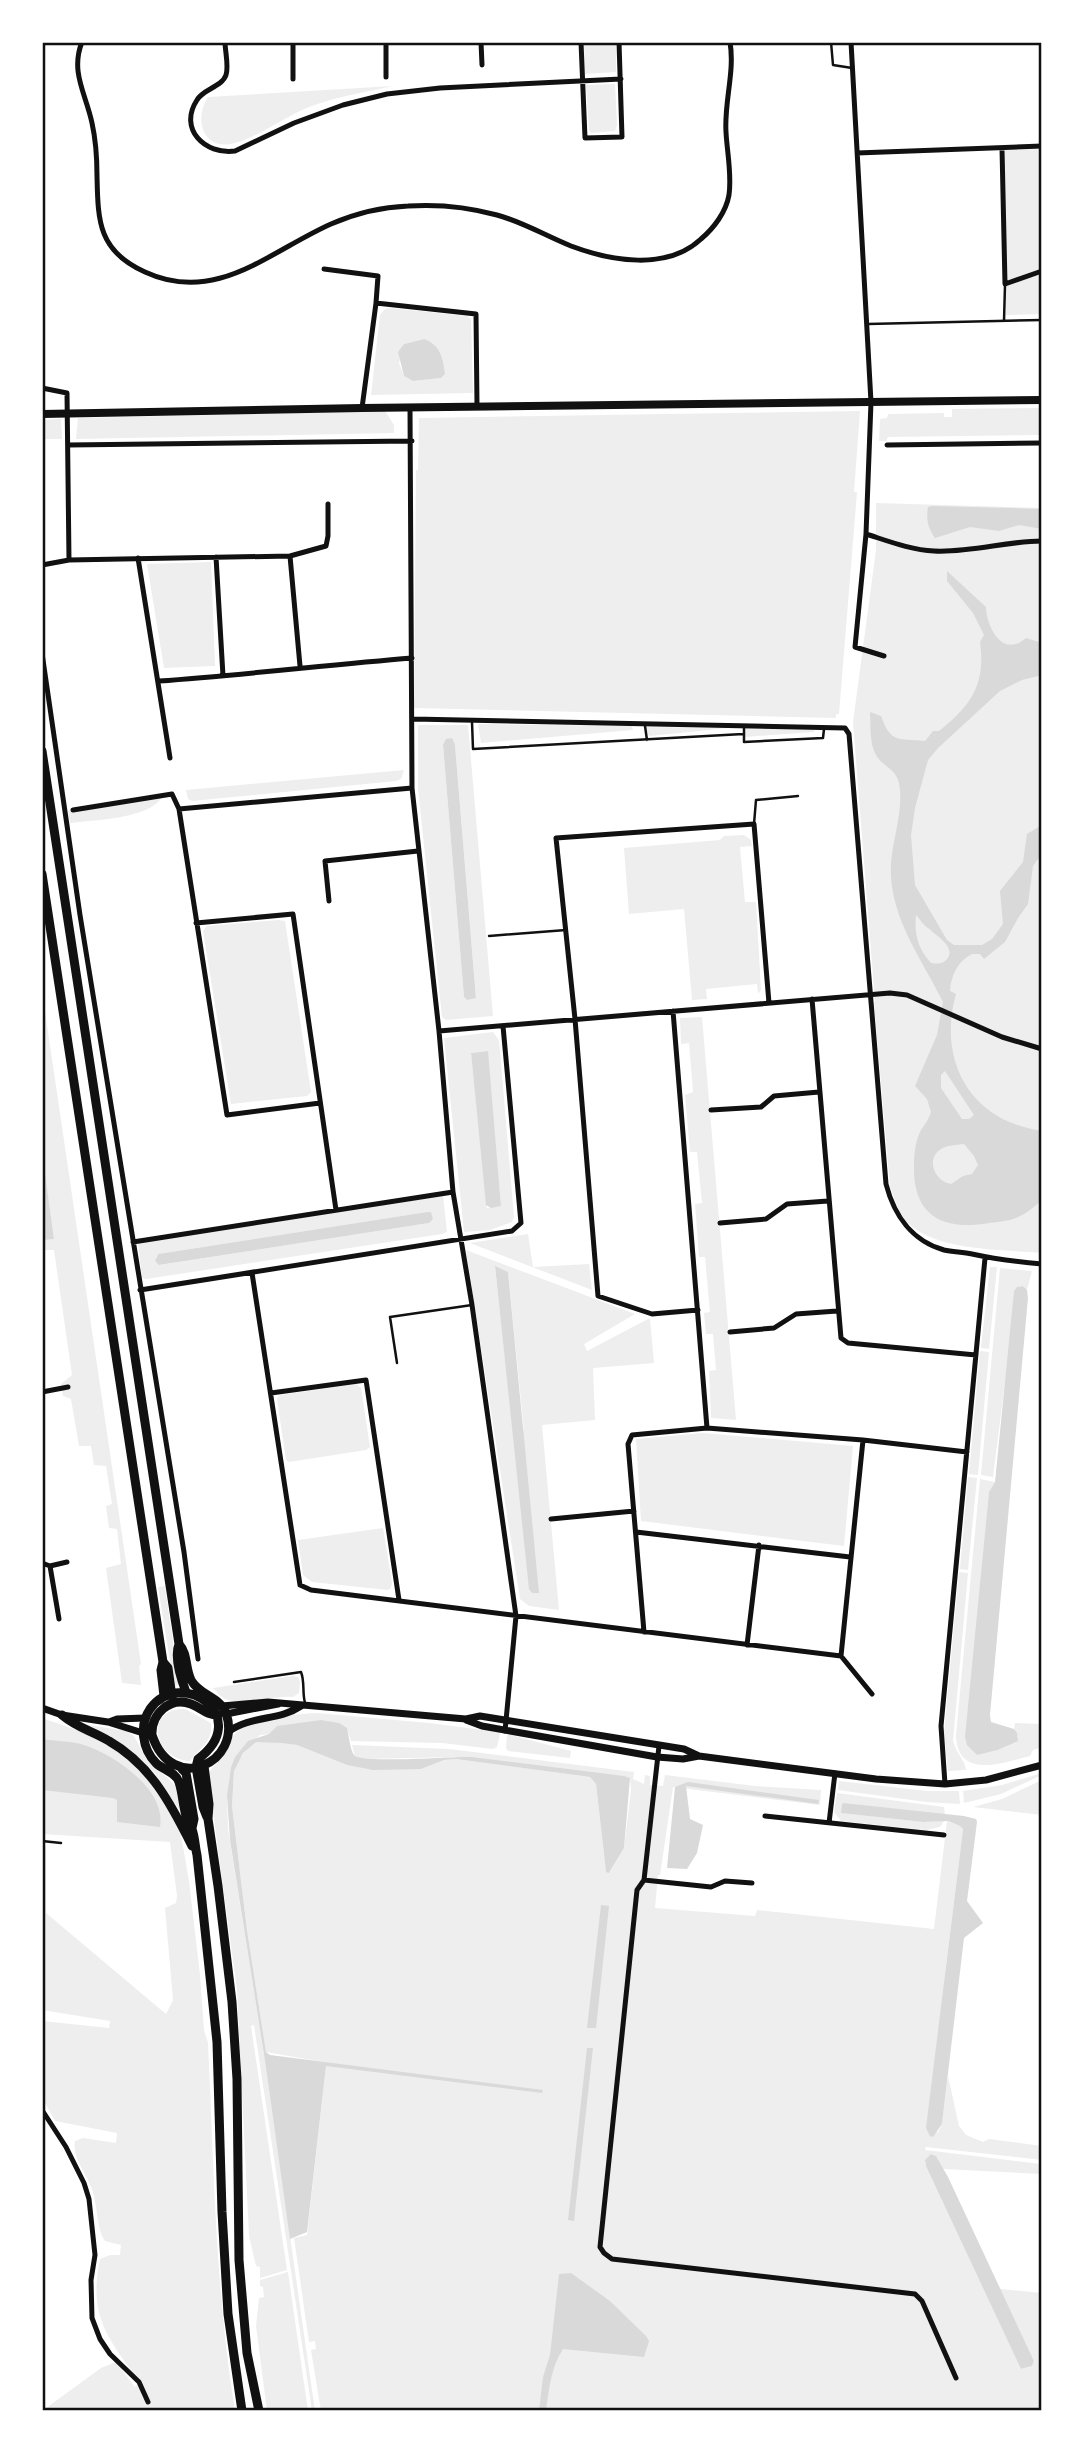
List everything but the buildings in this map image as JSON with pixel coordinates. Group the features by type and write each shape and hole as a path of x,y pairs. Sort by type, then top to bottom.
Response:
{"main road":[{"path":"42,414 1042,400"},
{"path":"42,751 179,1644 177,1650 186,1692"},
{"path":"42,874 163,1662 168,1668 169,1698 147,1734"},
{"path":"179,1644 184,1650 188,1673 194,1684 222,1712 228,1732 222,1751 213,1760 200,1766 182,1769"},
{"path":"222,1712 186,1692 150,1708 145,1718 150,1756 179,1779 197,1855 217,2042 228,2315 242,2411"},
{"path":"169,1698 191,1704 208,1714 222,1712"},
{"path":"222,1712 217,1741 207,1754 198,1759 202,1807 208,1819 232,2002 237,2078 239,2260 247,2353 259,2411"},
{"path":"62,1715 78,1727 108,1740 146,1770 170,1802 197,1855"},
{"path":"147,1734 162,1756 186,1773 194,1819 192,1828"}],"street":[{"path":"82,42 77,75 89,109 96,143 98,209 103,236 120,257 138,269 173,281 198,282 247,270 332,224 377,210 403,206 440,204 501,216 571,246 612,256 657,259 676,256 694,246 708,233 722,214 729,197 726,121 731,69 730,42"},
{"path":"225,42 226,75 199,96 192,113 192,124 198,140 216,151 226,152 235,151 294,122 343,105 387,94 440,88 621,79"},
{"path":"293,42 293,79"},
{"path":"386,42 386,77"},
{"path":"481,42 482,65"},
{"path":"581,42 585,138 622,137 619,42"},
{"path":"851,42 872,402 866,534 855,647 884,656"},
{"path":"858,153 1042,146"},
{"path":"1002,148 1005,284 1042,271"},
{"path":"324,269 378,276 362,408"},
{"path":"376,303 476,314 477,406"},
{"path":"42,388 67,393 69,561"},
{"path":"410,407 412,788 439,1031 453,1192 472,1305 516,1616 505,1731"},
{"path":"68,445 412,441"},
{"path":"887,445 1042,443"},
{"path":"42,565 138,558 290,556 326,547 328,504"},
{"path":"866,534 914,548 935,551 982,549 1042,541"},
{"path":"290,556 300,666"},
{"path":"216,557 223,676"},
{"path":"138,558 170,758"},
{"path":"42,653 73,869 184,1552 198,1659"},
{"path":"159,681 300,666 412,659"},
{"path":"413,719 845,728 849,734 886,1184 895,1211 911,1232 944,1250 985,1258 1042,1264"},
{"path":"179,809 412,788"},
{"path":"73,810 172,794 179,809 227,1115 320,1103"},
{"path":"698,1310 652,1314 598,1296 575,1019 556,838 754,824 769,1003"},
{"path":"329,901 325,861 418,851"},
{"path":"196,923 293,914 336,1210"},
{"path":"439,1031 900,994 1002,1037 1042,1049"},
{"path":"812,999 841,1338 848,1343 976,1355"},
{"path":"673,1011 707,1428"},
{"path":"140,1290 512,1231 521,1223 503,1026"},
{"path":"711,1110 761,1107 774,1096 820,1092"},
{"path":"133,1242 453,1192"},
{"path":"720,1223 766,1219 787,1204 828,1201"},
{"path":"945,1784 941,1726 985,1258"},
{"path":"251,1273 300,1585 311,1590 841,1656 872,1694"},
{"path":"730,1332 775,1328 796,1314 837,1311"},
{"path":"271,1393 366,1380 399,1600"},
{"path":"42,1392 68,1387"},
{"path":"644,1632 628,1444 632,1435 707,1428 863,1440 967,1452"},
{"path":"841,1656 863,1440"},
{"path":"551,1519 634,1511"},
{"path":"636,1532 850,1557"},
{"path":"747,1645 758,1545"},
{"path":"42,1563 50,1566 67,1562"},
{"path":"50,1566 58,1619"},
{"path":"222,1712 268,1702 466,1720 505,1731 657,1756 683,1759 699,1756 945,1784 986,1780 1042,1765"},
{"path":"228,1732 246,1721 290,1714 303,1706"},
{"path":"42,1708 62,1715 108,1722 147,1734"},
{"path":"466,1720 480,1716 506,1720 684,1749 699,1756"},
{"path":"108,1722 145,1718"},
{"path":"659,1746 644,1880 637,1890 620,2041 600,2243 604,2253 612,2259 915,2294 922,2301 957,2378"},
{"path":"830,1823 835,1773"},
{"path":"765,1816 944,1835"},
{"path":"644,1880 711,1887 726,1881 752,1883"},
{"path":"42,2110 66,2147 85,2183 89,2199 94,2255 90,2290 92,2318 100,2339 110,2354 139,2382 148,2402"}],"lane":[{"path":"831,42 833,65 852,68"},
{"path":"1004,321 1005,284"},
{"path":"867,324 1042,320"},
{"path":"472,720 473,749 743,734"},
{"path":"645,723 647,740"},
{"path":"744,725 744,742 822,738 825,726"},
{"path":"754,824 756,800 798,796"},
{"path":"489,936 566,930"},
{"path":"397,1363 390,1317 472,1305"},
{"path":"234,1682 301,1672 304,1680 303,1706"},
{"path":"42,1841 61,1843"}],"shaded area":[{"path":"584,42 616,42 616,72 585,74"},
{"path":"615,84 615,131 591,133 586,85"},
{"path":"393,86 309,107 250,138 231,144 213,142 207,137 201,122 208,97"},
{"path":"1042,149 1042,314 1006,315 1005,150"},
{"path":"385,309 467,316 471,319 473,393 371,395 380,315","holes":["424,339 441,378 413,381 404,376 399,363 404,344"]},
{"path":"424,339 438,349 445,374 441,378 413,381 404,376 398,352 404,344"},
{"path":"1042,408 1042,435 888,437 886,441 879,441 880,419 887,418 888,414 944,413 944,417 952,417 952,409"},
{"path":"385,411 394,425 394,433 76,439 78,418"},
{"path":"860,411 854,492 857,492 839,714 836,714 836,718 414,708 416,470 419,418"},
{"path":"61,419 62,439 42,439 42,420"},
{"path":"876,503 1042,508 1042,1253 970,1247 934,1239 906,1221 898,1209 890,1186 853,722 876,550"},
{"path":"928,507 1042,509 1042,529 1019,525 999,531 970,527 935,538 927,520"},
{"path":"211,562 215,666 164,668 147,564"},
{"path":"947,571 986,607 990,626 1003,643 1016,644 1026,638 1042,643 1042,675 1022,680 1000,691 928,760 911,835 915,885 947,940 954,945 982,945 992,939 1003,924 1000,891 1023,862 1027,834 1042,825 1042,854 1033,866 1028,904 1005,942 984,959 980,954 972,954 963,960 954,974 950,991 956,994 951,1019 951,1043 956,1065 965,1084 979,1101 996,1115 1017,1125 1042,1131 1042,1200 1016,1218 973,1225 959,1225 935,1217 919,1198 915,1184 916,1143 931,1112 927,1099 915,1086 937,1035 943,1002 908,936 895,901 891,863 899,813 899,783 895,774 876,755 870,728 870,712 881,716 888,731 897,738 925,741 933,731 939,731 950,722 974,693 981,670 980,642 984,635 973,613 947,581","holes":["916,915 947,946 949,955 944,962 931,963 920,947 916,935","945,1071 974,1115 969,1119 962,1119 941,1088 941,1075","964,1144 978,1165 972,1174 951,1184 940,1179 933,1164 936,1153 949,1146"]},
{"path":"478,724 632,726 633,730 481,743"},
{"path":"418,725 468,725 493,1016 446,1020 442,1017 418,788","holes":["443,745 455,745 476,997 467,1000 464,997"]},
{"path":"645,727 729,728 649,736"},
{"path":"744,728 814,730 814,732 745,737"},
{"path":"452,738 455,745 476,998 467,1000 464,997 443,745 446,739"},
{"path":"404,770 401,779 396,781 192,801 188,799 186,790"},
{"path":"162,797 146,810 134,814 70,823 68,811"},
{"path":"744,835 751,840 752,846 740,847 745,902 756,902 761,990 758,994 757,984 706,989 707,999 692,1000 684,909 629,914 624,848 720,840 724,836"},
{"path":"285,921 311,1092 307,1096 231,1104 203,931 207,926"},
{"path":"42,991 141,1664 141,1685 122,1683 106,1568 121,1564 117,1529 109,1528 106,1506 112,1504 106,1466 94,1465 91,1446 79,1446 71,1399 63,1396 61,1384 72,1375 54,1250 42,1250 42,1222 45,1240 54,1239 42,1151"},
{"path":"702,1017 736,1420 711,1418 709,1371 716,1370 713,1334 706,1334 704,1313 710,1312 705,1257 699,1257 695,1204 702,1203 697,1152 690,1152 685,1095 693,1092 689,1043 681,1044 680,1018"},
{"path":"493,1032 499,1040 514,1217 512,1222 490,1230 464,1232 444,1038","holes":["487,1051 501,1206 487,1208 471,1053"]},
{"path":"488,1051 501,1206 491,1208 486,1205 471,1053"},
{"path":"42,1151 54,1239 45,1240 42,1222"},
{"path":"443,1196 447,1232 146,1279 142,1278 138,1243","holes":["427,1212 433,1218 429,1223 160,1265 156,1257 158,1254"]},
{"path":"431,1212 433,1219 429,1223 159,1265 155,1261 158,1254"},
{"path":"528,1234 533,1267 589,1264 592,1290 470,1243"},
{"path":"466,1250 635,1314 584,1344 587,1351 650,1318 654,1363 593,1368 595,1420 542,1425 559,1610 529,1606 520,1599","holes":["495,1267 508,1272 524,1431 506,1367"]},
{"path":"495,1266 508,1272 539,1593 532,1593 529,1589"},
{"path":"990,1267 997,1267 989,1349 981,1348"},
{"path":"1000,1268 1032,1271 1027,1290 1023,1286 1017,1287 993,1477 981,1475"},
{"path":"1023,1286 1027,1290 1028,1298 990,1715 991,1722 1014,1729 1018,1741 977,1755 967,1745 965,1737 989,1492 995,1482 1014,1291"},
{"path":"980,1351 989,1352 978,1475 969,1474"},
{"path":"356,1384 361,1388 370,1447 366,1450 289,1462 286,1460 277,1399 280,1395"},
{"path":"703,1433 853,1446 844,1546 641,1521 636,1439"},
{"path":"968,1477 977,1478 968,1570 960,1569"},
{"path":"980,1479 995,1482 989,1493 966,1741 977,1755 999,1749 1014,1741 1018,1737 1014,1729 1015,1723 1042,1724 1042,1747 1033,1750 1030,1756 983,1765 964,1758 958,1749 956,1735"},
{"path":"383,1528 392,1583 388,1590 312,1582 303,1575 298,1540"},
{"path":"959,1572 968,1573 953,1741 966,1770 948,1771 944,1733"},
{"path":"165,1586 179,1685 174,1686 158,1587"},
{"path":"298,1677 300,1682 299,1693 293,1697 233,1701 223,1698 213,1688"},
{"path":"185,1709 211,1723 208,1740 190,1761 167,1752 158,1734 163,1716"},
{"path":"317,1713 429,1723 500,1734 497,1747 493,1749 442,1743 351,1741 347,1728 260,1735 235,1757 231,1767 227,1795 228,1829 265,2061 315,2411 312,2411 254,2025 251,2026 287,2270 260,2278 260,2267 256,2266 249,2236 237,1990 208,1775 232,1737 242,1728 274,1718"},
{"path":"42,1718 116,1748 152,1780 180,1829 189,1881 204,2030 208,2043 219,2273 235,2411 42,2411 101,2368 116,2362 135,2387 140,2383 110,2339 99,2312 97,2279 100,2259 120,2255 121,2245 105,2241 102,2236 93,2192 78,2161 75,2148 75,2141 83,2138 116,2143 117,2133 55,2121 42,2097 42,2021 109,2028 110,2021 42,2010 42,1845 46,1846 46,1913 166,2014 173,2000 165,1908 176,1903 177,1896 170,1842 42,1834"},
{"path":"321,1720 339,1723 347,1728 354,1755 360,1758 471,1757 630,1778 624,1848 609,1873 606,1872 596,1784 590,1777 456,1759 444,1760 421,1769 373,1770 347,1765 297,1745 281,1743 256,1742 243,1753 234,1771 232,1806 247,1930 266,2052 270,2055 543,2090 542,2093 326,2066 307,2232 290,2239 230,1840 227,1795 231,1767 235,1757 248,1741 269,1734 277,1726"},
{"path":"83,1724 126,1731 134,1736 147,1760 175,1785 181,1811 156,1775 140,1759"},
{"path":"507,1734 571,1751 570,1758 508,1751"},
{"path":"42,1739 81,1744 121,1764 146,1786 155,1799 160,1813 160,1827 117,1822 117,1800 113,1798 42,1790"},
{"path":"255,1742 297,1745 347,1765 421,1769 444,1760 456,1759 590,1777 596,1784 606,1872 610,1872 624,1848 630,1778 458,1757 361,1759 355,1757 352,1745 449,1749 634,1772 633,1779 644,1784 645,1775 650,1776 650,1785 663,1786 665,1775 755,1786 821,1790 820,1805 673,1787 655,1908 755,1916 757,1910 934,1929 947,1821 960,1826 963,1829 945,1974 937,2134 942,2124 948,2076 959,2126 966,2135 983,2142 989,2139 1042,2146 1042,2160 926,2147 925,2150 1042,2164 1042,2174 943,2169 932,2154 925,2163 1022,2369 1032,2366 1034,2361 1000,2289 1042,2293 1042,2411 321,2411 311,2350 316,2349 315,2341 309,2342 294,2238 307,2235 326,2066 329,2063 266,2052 247,1930 232,1806 234,1771 238,1761"},
{"path":"1042,1773 1001,1794 964,1803 963,1791 1002,1785"},
{"path":"1042,1780 1042,1815 973,1807 1002,1799"},
{"path":"839,1781 927,1791 959,1791 960,1804 838,1790"},
{"path":"688,1782 819,1800 818,1804 686,1786 690,1819 703,1825 697,1853 687,1869 667,1868 675,1787"},
{"path":"837,1793 944,1807 945,1815 844,1803 842,1813 923,1822 944,1821 940,1827 926,1830 841,1821 834,1812"},
{"path":"844,1803 964,1816 976,1819 977,1822 967,1901 983,1923 964,1938 942,2124 933,2137 926,2128 963,1829 948,1821 923,1822 841,1813"},
{"path":"601,1905 609,1906 596,2028 587,2028"},
{"path":"587,2048 593,2048 574,2221 568,2220"},
{"path":"931,2154 936,2156 948,2177 1034,2361 1032,2366 1021,2369 926,2166 925,2160"},
{"path":"288,2272 308,2411 267,2411 256,2326 259,2298 264,2297 260,2280"},
{"path":"571,2273 610,2301 649,2341 644,2357 563,2349 553,2371 546,2411 539,2411 543,2377 550,2355 559,2274"}]}
